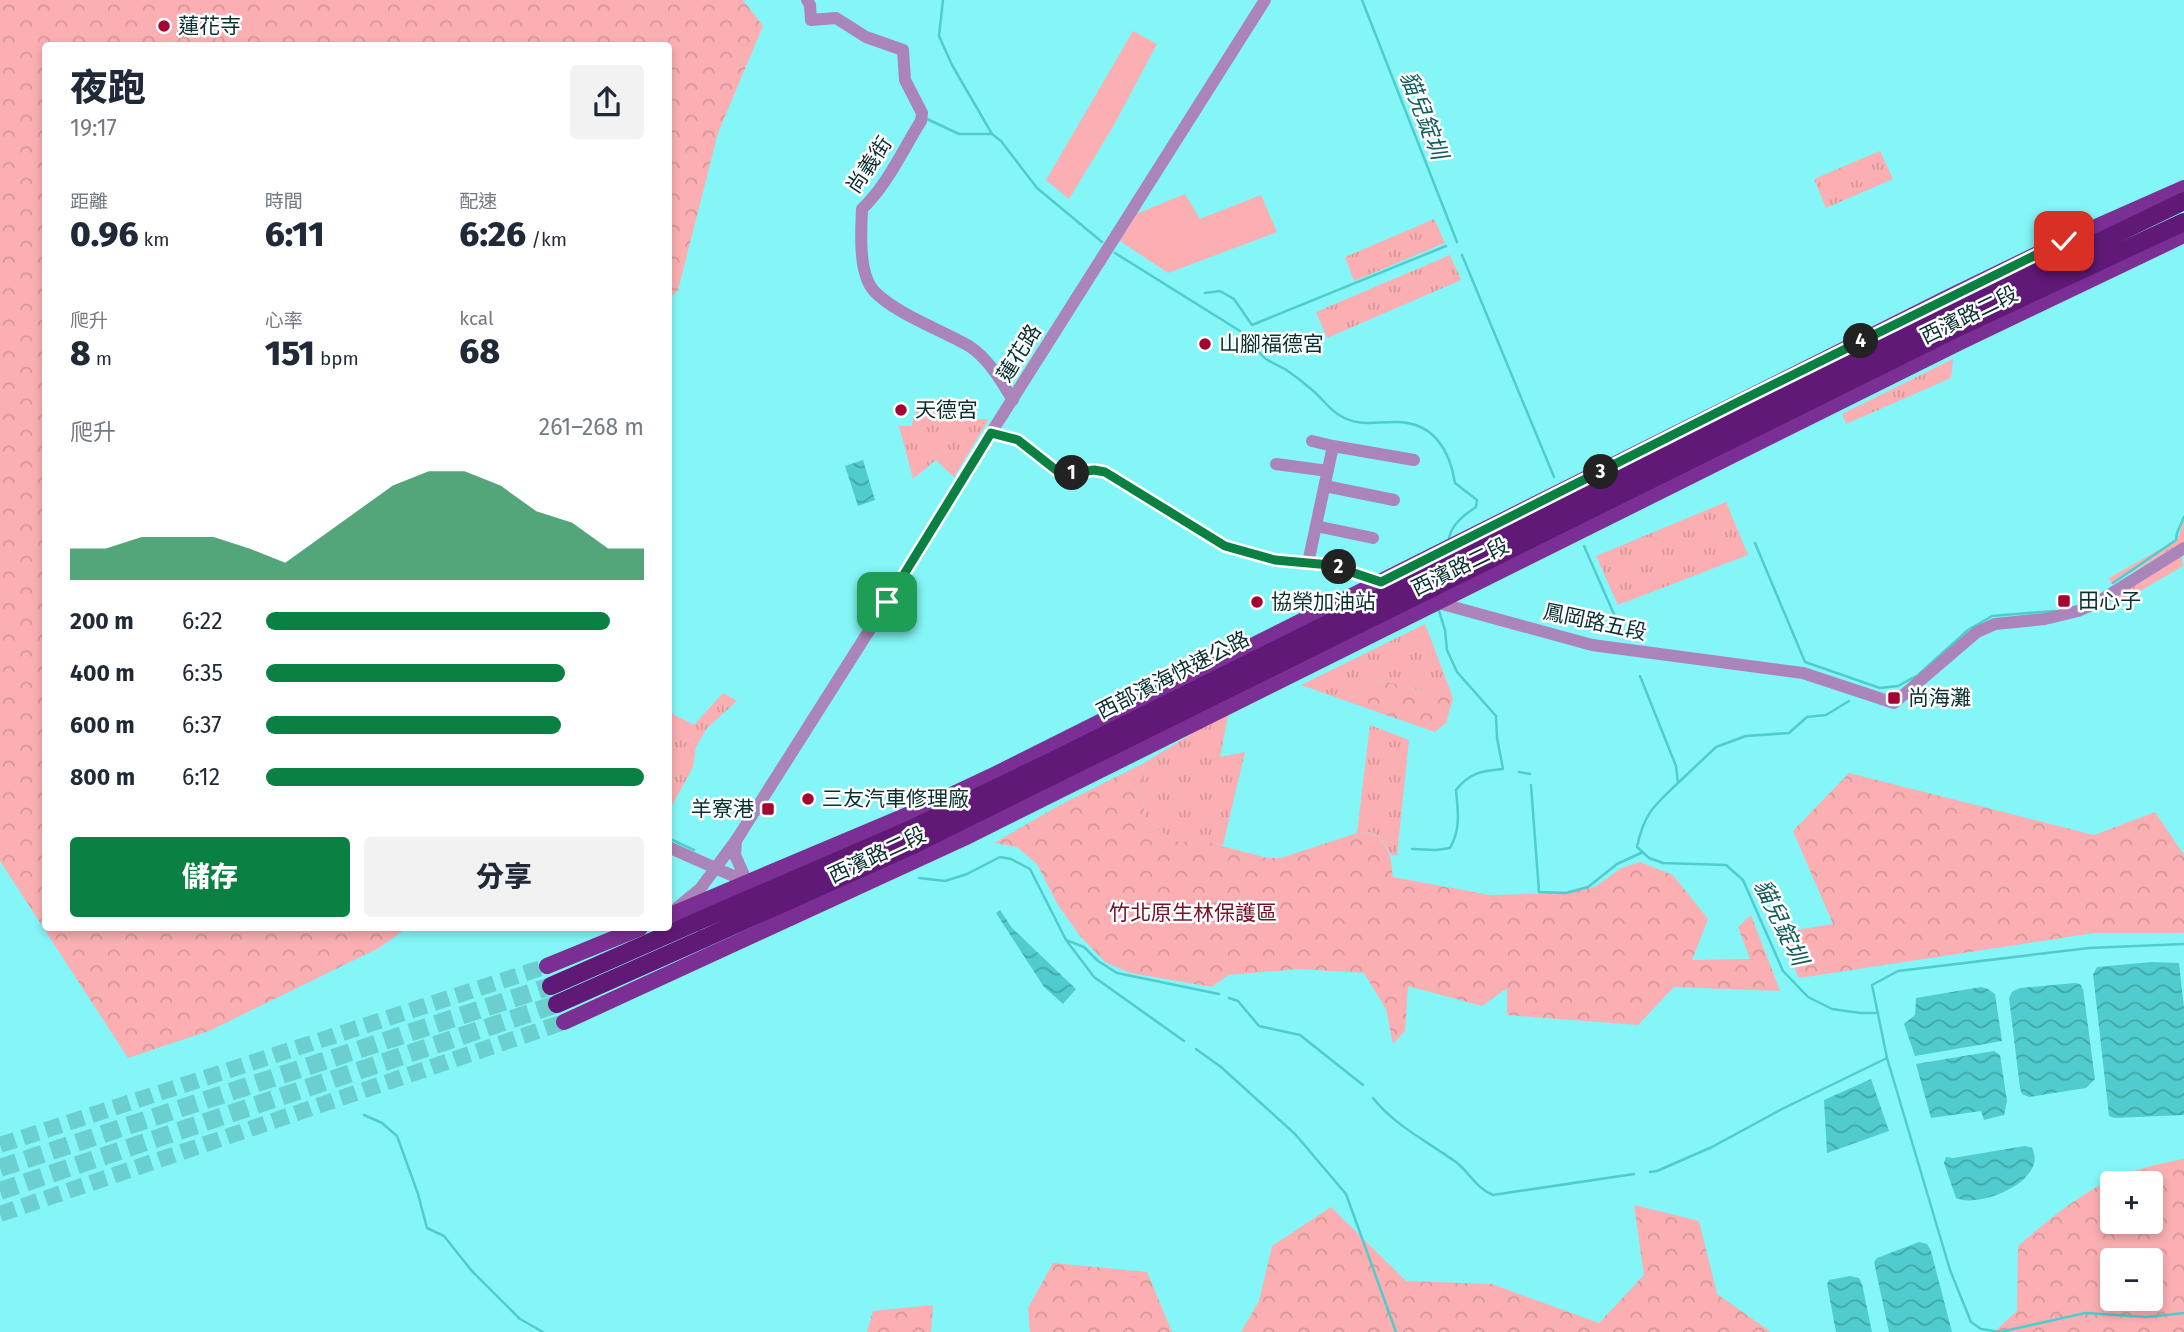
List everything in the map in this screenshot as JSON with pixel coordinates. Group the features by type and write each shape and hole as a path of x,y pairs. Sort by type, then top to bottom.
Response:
{"highway":[{"name":"西部濱海快速公路","path":"912,837 1390,585 2184,201"},
{"name":"西部濱海快速公路","path":"557,1004 700,931 912,837 1416,596 1961,326 2184,222"},
{"name":"西部濱海快速公路","path":"551,986 700,931"}],"main road":[{"name":"西濱路二段","path":"672,913 926,807 1390,585 2030,258 2184,188"},
{"name":"西濱路二段","path":"564,1022 964,838 1960,342 2184,235"},
{"path":"547,966 633,931"}],"street":[{"name":"尚義街","path":"807,0 811,20 836,18 866,37 903,50 905,80 922,113 921,121 877,194 862,209 860,237 868,279 875,292 896,306 971,347 999,378 1013,400"},
{"name":"蓮花路","path":"672,912 700,889 737,839 1265,0"},
{"name":"鳳岡路五段","path":"991,433 1018,440 1056,470 1066,474 1094,470 1105,472 1225,546 1275,560 1330,565 1416,596 1592,645 1803,673 1894,703 1976,632 1995,624 2045,619 2078,611 2096,603 2184,548"},
{"path":"1312,441 1414,460"},
{"path":"1308,563 1333,446"},
{"path":"1276,464 1328,471"},
{"path":"1325,486 1394,500"},
{"path":"1316,526 1373,538"},
{"path":"737,839 735,855 770,928"},
{"path":"672,849 747,882"}],"green space":[{"path":"0,0 743,0 763,26 718,133 678,290 672,296 672,42 42,42 42,926 0,861"},
{"path":"1133,31 1157,44 1114,125 1069,199 1046,180"},
{"path":"1880,151 1893,179 1826,208 1814,179"},
{"path":"1185,194 1200,219 1261,195 1277,232 1168,273 1120,241 1136,214"},
{"path":"1434,219 1445,243 1354,281 1345,257"},
{"path":"1450,255 1461,280 1327,338 1316,312"},
{"path":"1953,359 1951,378 1846,424 1842,414"},
{"path":"947,397 964,419 989,419 954,477 936,460 913,479 899,426 912,426 918,399 929,403"},
{"path":"1726,502 1748,555 1618,605 1596,556"},
{"path":"2184,519 2184,542 2111,584 2109,578 2178,539"},
{"path":"2181,554 2183,566 2118,604 2115,595"},
{"path":"1425,624 1453,698 1379,680 1346,701 1301,685"},
{"path":"1379,680 1453,698 1446,723 1435,732 1346,701"},
{"path":"723,693 737,701 707,728 696,747 693,767 672,806 672,714 694,725"},
{"path":"1229,711 1220,757 1245,752 1223,845 1172,841 1146,817 1141,795 1144,763"},
{"path":"1370,725 1409,740 1397,855 1391,855 1373,832 1357,833"},
{"name":"竹北原生林保護區","path":"1144,763 1141,795 1146,817 1172,841 1211,843 1267,858 1281,858 1357,833 1372,832 1388,852 1393,877 1490,895 1562,893 1595,887 1621,868 1640,862 1673,875 1708,919 1692,960 1750,959 1738,927 1751,915 1780,991 1674,987 1638,1025 1507,1015 1507,988 1482,1006 1408,986 1405,1031 1393,1044 1386,1009 1364,973 1299,969 1228,975 1212,987 1130,973 1105,962 1080,936 1058,905 1037,864 1017,847 994,843 1060,805"},
{"path":"1849,773 2094,835 2155,812 2184,855 2184,933 2094,933 1799,978 1778,933 1833,924 1793,831"},
{"path":"45,931 403,931 379,948 209,1031 128,1058"},
{"path":"2184,1159 2184,1332 1994,1332 2017,1311 2018,1246 2060,1211 2094,1188 2100,1185 2100,1234 2163,1234 2163,1171 2134,1171"},
{"path":"1634,1205 1699,1221 1717,1294 1771,1332 1241,1332 1259,1301 1272,1246 1331,1207 1406,1281 1492,1284 1599,1323 1644,1275"},
{"path":"1053,1263 1147,1272 1172,1332 1030,1332 1028,1308"},
{"path":"933,1305 931,1332 867,1332 873,1311"}],"water":[{"path":"863,460 875,500 858,506 845,466"},
{"path":"1000,910 1012,928 1076,989 1063,1004 1044,987 996,913"},
{"path":"2152,962 2179,963 2184,1008 2184,1115 2115,1118 2109,1116 2093,974 2097,967"},
{"path":"2080,984 2083,989 2095,1079 2086,1088 2029,1097 2022,1094 2009,998 2012,992 2020,988"},
{"path":"1981,987 1995,994 2002,1041 1915,1056 1904,1024 1915,1015 1916,998"},
{"path":"1994,1051 2000,1055 2007,1101 2004,1115 1984,1120 1981,1111 1931,1118 1916,1064"},
{"path":"1871,1079 1889,1131 1827,1153 1824,1100"},
{"path":"2025,1146 2032,1148 2035,1160 2031,1171 2022,1181 2010,1189 1981,1199 1956,1198 1944,1163 1946,1157"},
{"path":"1919,1242 1927,1244 1931,1251 1952,1332 1889,1332 1874,1262 1877,1258"},
{"path":"1850,1276 1859,1278 1862,1284 1872,1332 1836,1332 1827,1284 1829,1280"}],"waterway":[{"path":"943,0 939,36 952,65 992,134"},
{"name":"貓兒錠圳","path":"1362,0 1457,242"},
{"path":"927,119 959,134 992,134 1001,141 1037,188 1102,242"},
{"path":"1205,293 1220,291 1234,299 1252,325 1446,246"},
{"path":"1115,253 1240,331"},
{"name":"貓兒錠圳","path":"1462,255 1554,477"},
{"path":"1251,343 1266,359 1295,376 1335,412 1347,419 1361,423 1411,424 1431,433 1449,460 1455,483 1477,500 1476,507 1456,524 1449,538"},
{"path":"2113,583 2176,540 2184,517"},
{"path":"1755,543 1805,662 1880,688 1898,686 1918,675 1968,630 1992,616 2054,611"},
{"name":"貓兒錠圳","path":"1584,546 1624,637"},
{"path":"1412,849 1450,848 1457,827 1456,790 1466,779 1477,774 1503,769 1496,716 1457,672 1447,650 1439,611"},
{"name":"貓兒錠圳","path":"1640,676 1676,766 1678,783 1651,811 1637,847 1649,858 1663,863 1726,865 1743,880 1783,971 1808,997 1832,1009 1878,1013"},
{"path":"1678,783 1716,747 1746,736 1789,733 1807,717 1826,715 1849,701"},
{"path":"1519,772 1530,774"},
{"path":"1531,785 1539,892 1566,893 1588,887 1617,864 1641,853"},
{"path":"672,840 694,850"},
{"path":"919,878 945,881 967,874 1000,857 1011,859 1030,869 1066,940 1094,977 1184,1041"},
{"path":"1066,940 1084,947 1098,961 1117,973 1219,994"},
{"path":"2184,944 2089,948 1898,971 1872,985 1887,1058 1950,1270 1971,1322 1981,1329 2000,1332 2085,1313 2147,1317 2184,1313"},
{"path":"1229,998 1238,1001 1259,1026 1300,1035 1363,1085"},
{"path":"1196,1049 1221,1067 1295,1134 1346,1194 1396,1332"},
{"path":"1650,1172 1712,1147 1782,1109 1887,1058"},
{"path":"1373,1098 1401,1125 1456,1162 1482,1189 1493,1195 1634,1174"},
{"path":"364,1115 382,1123 397,1136 427,1228 444,1236 471,1270 520,1319 543,1332"}],"tunnel":[{"path":"0,1145 547,966"},
{"path":"0,1168 551,986"},
{"path":"0,1191 557,1004"},
{"path":"0,1214 564,1022"}],"place":[{"name":"蓮花寺","path":"164,26"},
{"name":"山腳福德宮","path":"1205,344"},
{"name":"天德宮","path":"901,410"},
{"name":"田心子","path":"2064,601"},
{"name":"協榮加油站","path":"1257,602"},
{"name":"尚海灘","path":"1894,698"},
{"name":"三友汽車修理廠","path":"808,799"},
{"name":"羊寮港","path":"768,809"}],"route":[{"path":"887,602 991,433 1018,440 1056,470 1066,474 1094,470 1105,472 1225,546 1275,560 1330,565 1381,582 2064,241"}]}
